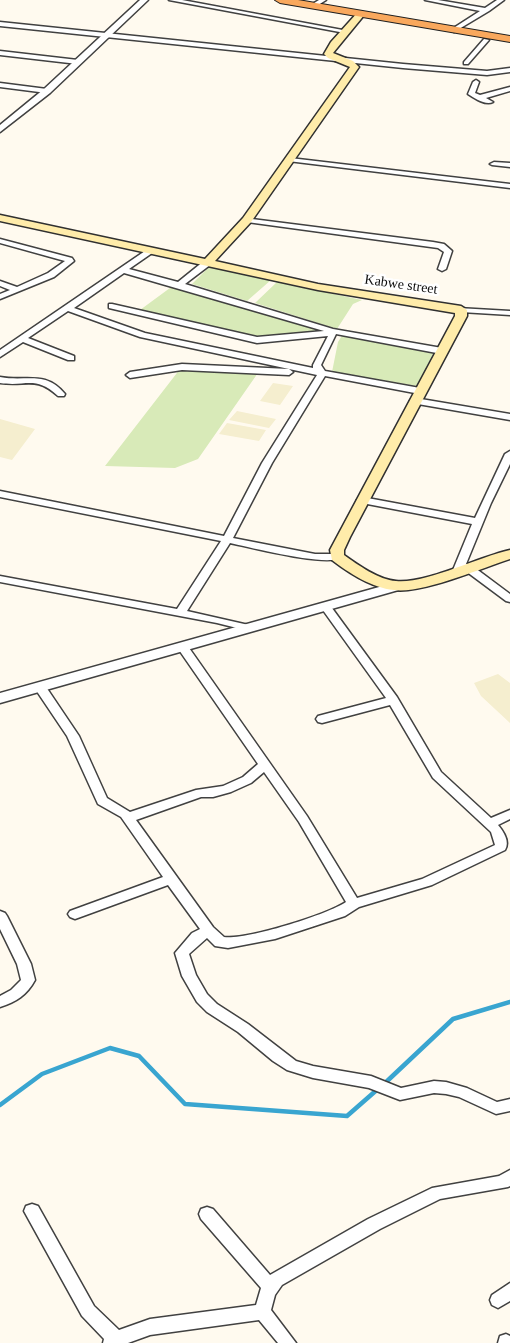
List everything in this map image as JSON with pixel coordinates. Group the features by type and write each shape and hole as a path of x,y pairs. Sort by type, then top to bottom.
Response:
{"highway":[{"path":"280,0 318,3 361,14 510,40"}],"main road":[{"path":"207,263 247,220 356,67 352,63 337,59 328,54 345,31 361,14"},
{"name":"Kabwe street","path":"0,218 336,290 461,310"},
{"path":"461,310 461,316 336,550 337,557 352,568 396,586 425,580 510,554"}],"street":[{"path":"0,129 47,91 144,0"},
{"path":"172,0 345,31"},
{"path":"428,0 449,2 487,10"},
{"path":"454,30 501,0"},
{"path":"0,24 487,73 510,70"},
{"path":"466,63 486,40"},
{"path":"0,53 78,62"},
{"path":"476,82 471,94 490,102"},
{"path":"0,85 47,91"},
{"path":"478,98 510,89"},
{"path":"290,160 510,186"},
{"path":"494,164 510,165"},
{"path":"247,220 441,246 448,251 442,269"},
{"path":"0,241 69,260 67,265 57,271 0,297"},
{"path":"0,354 151,250"},
{"path":"179,285 207,263"},
{"path":"123,270 334,332 442,351"},
{"path":"0,283 16,289"},
{"path":"112,306 257,340 334,332"},
{"path":"67,308 143,335 311,372"},
{"path":"461,310 510,313"},
{"path":"322,373 317,368 317,365 334,332"},
{"path":"22,339 71,358"},
{"path":"130,375 182,367 322,373 510,417"},
{"path":"180,613 228,538 267,463 322,373"},
{"path":"0,380 38,380 51,385 61,394"},
{"path":"510,454 478,522 462,569 510,599"},
{"path":"0,494 228,538 316,558 337,557"},
{"path":"362,500 478,522"},
{"path":"0,579 249,628"},
{"path":"0,698 396,586"},
{"path":"40,687 73,736 102,801 121,810 208,931 220,942 236,943 320,920 340,913 354,904 427,882 495,851 501,847 502,841 496,830 437,775 393,700 325,606"},
{"path":"184,646 303,819 354,904"},
{"path":"322,719 393,700"},
{"path":"127,818 200,793 217,792 233,787 247,780 265,765"},
{"path":"490,824 510,814"},
{"path":"75,914 171,878"},
{"path":"0,916 24,964 28,980 24,988 0,1002"},
{"path":"208,931 197,937 182,953 189,976 195,987 212,1008 243,1028 292,1066 313,1072 372,1082 400,1094 434,1088 446,1088 468,1094 496,1108 510,1105"},
{"path":"288,1343 263,1312 263,1303 270,1286 344,1240 424,1199 438,1193 508,1183"},
{"path":"32,1211 88,1311 113,1341 133,1332 158,1326 263,1312"},
{"path":"207,1214 270,1286"}],"shaded area":[{"path":"273,383 293,386 280,405 260,401"},
{"path":"237,411 276,419 269,428 229,420"},
{"path":"0,419 35,429 12,460 0,457"},
{"path":"227,423 266,430 259,441 219,434"},
{"path":"498,674 510,683 510,723 481,696 474,683"}],"green space":[{"path":"210,266 271,280 247,301 192,284"},
{"path":"277,282 362,300 353,304 337,329 255,303"},
{"path":"174,285 328,332 267,340 140,310"},
{"path":"343,334 436,348 417,386 332,372 338,342"},
{"path":"180,369 260,370 198,459 175,468 105,466"}],"waterway":[{"path":"384,1084 453,1019 510,1002"},
{"path":"0,1105 42,1074 110,1048 139,1056 185,1104 347,1116 379,1088"}]}
